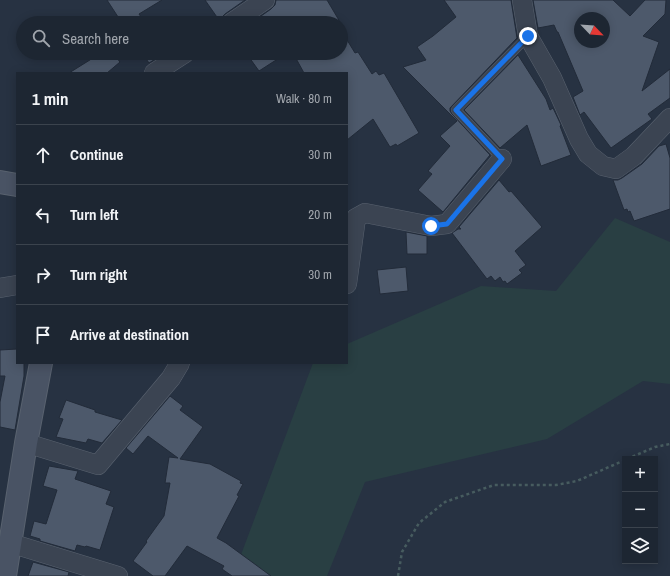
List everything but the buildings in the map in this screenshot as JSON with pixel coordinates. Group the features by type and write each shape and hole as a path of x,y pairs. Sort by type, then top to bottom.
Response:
{"street":[{"path":"241,16 265,0"},
{"path":"522,0 528,36 552,78 579,139 588,154 603,166 616,169 634,156 670,118"},
{"path":"156,72 174,60"},
{"path":"348,277 356,218 365,213 431,226 447,224 502,159"},
{"path":"0,182 16,185"},
{"path":"0,288 16,284"},
{"path":"4,576 41,364"},
{"path":"26,443 98,465 171,378 179,364"},
{"path":"10,543 118,576"}],"lane":[{"path":"502,159 456,110 528,36"}],"path":[{"path":"635,456 654,447 670,444"},
{"path":"398,576 402,552 419,523 445,502 494,485 556,485 577,481 622,462"}],"green space":[{"path":"615,218 670,242 670,384 643,381 547,439 365,482 327,576 233,576 313,364 348,364 348,344 481,286 556,291"}],"route":[{"path":"431,226 447,224 502,159 456,110 528,36"}]}
